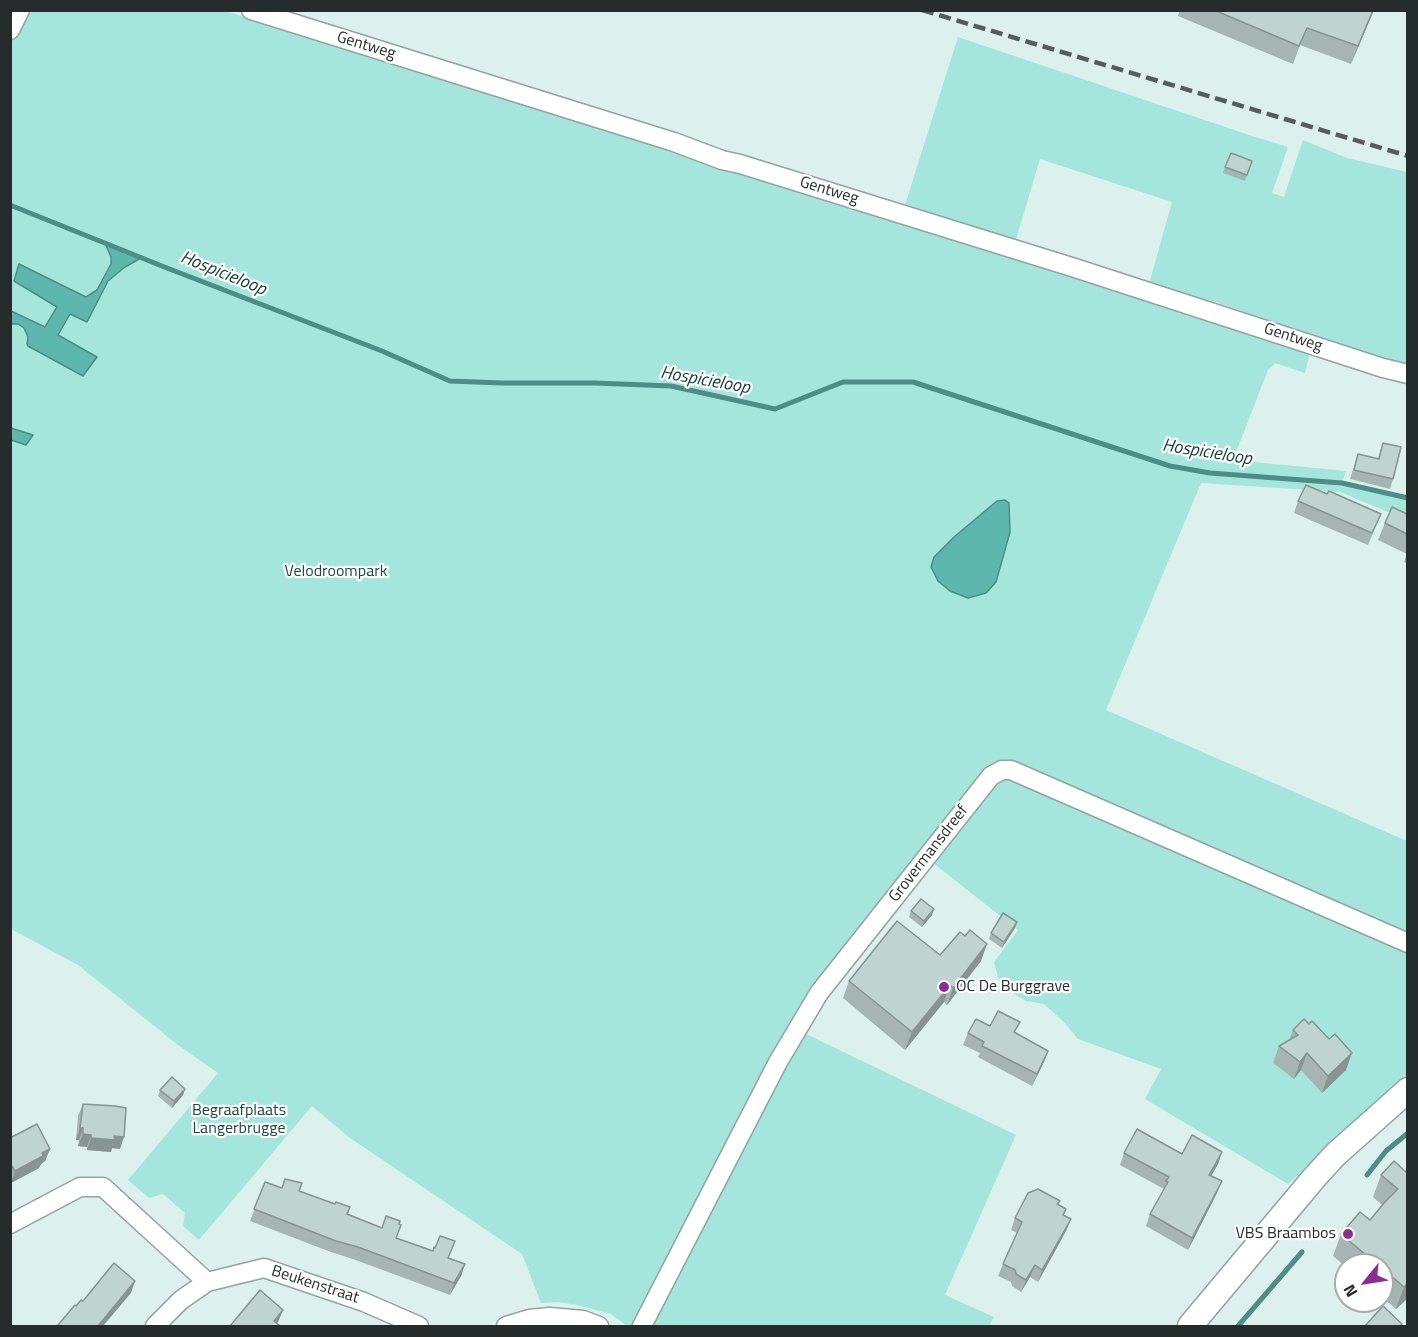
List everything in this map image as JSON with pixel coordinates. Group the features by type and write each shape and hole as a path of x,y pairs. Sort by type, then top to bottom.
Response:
{"main road":[{"path":"1190,1326 1328,1162 1407,1090"}],"street":[{"path":"10,30 20,10"},
{"name":"Gentweg","path":"251,10 1407,374"},
{"name":"Grovermansdreef","path":"642,1326 778,1062 819,993 991,776 1002,770 1011,770 1407,943"},
{"path":"10,1224 80,1187 104,1187 207,1282"},
{"name":"Beukenstraat","path":"155,1326 181,1300 207,1282 264,1268 364,1302 419,1326"},
{"path":"506,1326 529,1319 549,1317 583,1320 599,1326"}],"green space":[{"name":"Velodroompark","path":"28,11 226,11 1246,329 1310,352 1305,373 1275,363 1268,370 1233,460 1346,471 1342,483 1407,498 1407,520 1340,492 1201,483 1106,710 1407,841 1407,1075 1288,1184 1145,1099 1161,1069 1078,1039 1064,1022 1044,1004 1026,1001 1007,990 998,977 994,962 1018,930 932,862 825,997 804,1033 1016,1135 945,1295 994,1317 989,1326 627,1326 611,1314 558,1302 541,1303 522,1254 350,1138 312,1106 199,1240 183,1226 185,1213 163,1194 149,1198 128,1180 218,1073 178,1045 78,965 11,929 10,40","holes":["1005,500 934,557 997,501"]},
{"path":"958,37 1288,147 1272,193 1284,197 1303,140 1347,158 1407,172 1407,366 1320,339 1216,302 1179,294 1149,284 1172,202 1040,159 1015,243 904,208"}],"shaded area":[{"path":"105,243 141,258 108,281 87,322 70,314 58,335 97,357 83,376 28,346 28,337 24,328 18,324 11,324 11,311 45,327 57,307 14,281 19,264 86,297 97,290 111,264 111,257"},
{"path":"11,428 33,435 26,445 11,440"},
{"path":"1005,500 1009,503 1010,532 996,582 986,593 968,598 950,591 938,581 931,567 934,557 997,501"}],"building":[{"path":"1214,10 1373,10 1358,46 1307,28 1299,46"},
{"path":"1231,153 1252,161 1247,175 1225,167"},
{"path":"1383,443 1401,447 1393,479 1354,470 1358,454 1379,459"},
{"path":"1306,485 1327,494 1329,491 1381,514 1372,533 1298,501"},
{"path":"1392,507 1407,514 1407,534 1385,523"},
{"path":"921,899 934,909 924,921 911,911"},
{"path":"1003,913 1017,922 1004,942 991,933"},
{"path":"897,921 940,955 960,932 965,936 970,930 987,944 953,988 950,985 912,1032 849,981"},
{"path":"998,1011 1020,1022 1014,1032 1048,1051 1037,1074 982,1046 984,1042 968,1033 976,1019 990,1026"},
{"path":"1304,1019 1309,1024 1312,1021 1329,1039 1335,1034 1352,1053 1328,1076 1307,1053 1300,1062 1279,1046 1298,1035 1293,1030"},
{"path":"172,1077 185,1089 174,1101 160,1090"},
{"path":"83,1104 126,1108 124,1137 114,1136 115,1140 91,1138 91,1135 83,1134 83,1128 80,1128"},
{"path":"37,1124 50,1149 42,1153 43,1156 15,1171 10,1163 10,1138"},
{"path":"1137,1129 1182,1154 1192,1135 1222,1152 1209,1175 1222,1181 1192,1238 1150,1214 1169,1177 1124,1153"},
{"path":"1394,1161 1407,1173 1407,1284 1404,1287 1394,1278 1394,1253 1364,1253 1341,1234 1360,1212 1370,1220 1398,1189 1381,1175"},
{"path":"285,1179 302,1183 299,1191 350,1207 347,1214 382,1228 386,1216 400,1221 401,1225 396,1238 433,1251 440,1236 455,1241 448,1258 465,1264 454,1283 254,1209 265,1182 282,1188"},
{"path":"1038,1189 1060,1201 1057,1204 1066,1209 1063,1215 1071,1219 1042,1270 1035,1265 1026,1280 1016,1274 1015,1270 1003,1264 1022,1222 1015,1218 1028,1193"},
{"path":"114,1263 135,1281 98,1326 59,1326 75,1305 83,1301"},
{"path":"260,1290 283,1310 274,1321 280,1326 230,1326"},
{"path":"1377,1313 1390,1313 1402,1324 1400,1326 1365,1326"}],"waterway":[{"name":"Hospicieloop","path":"10,205 382,351 450,381 671,386 775,409 843,382 913,382 1170,466 1210,473 1342,483 1408,498"},
{"path":"1367,1175 1386,1151 1408,1133"},
{"path":"1238,1326 1302,1252"}],"railway":[{"path":"922,10 1408,156"}],"place":[{"name":"OC De Burggrave","path":"944,987"},
{"name":"VBS Braambos","path":"1348,1234"}],"park label":[{"name":"Begraafplaats Langerbrugge","path":"239,1120"}]}
